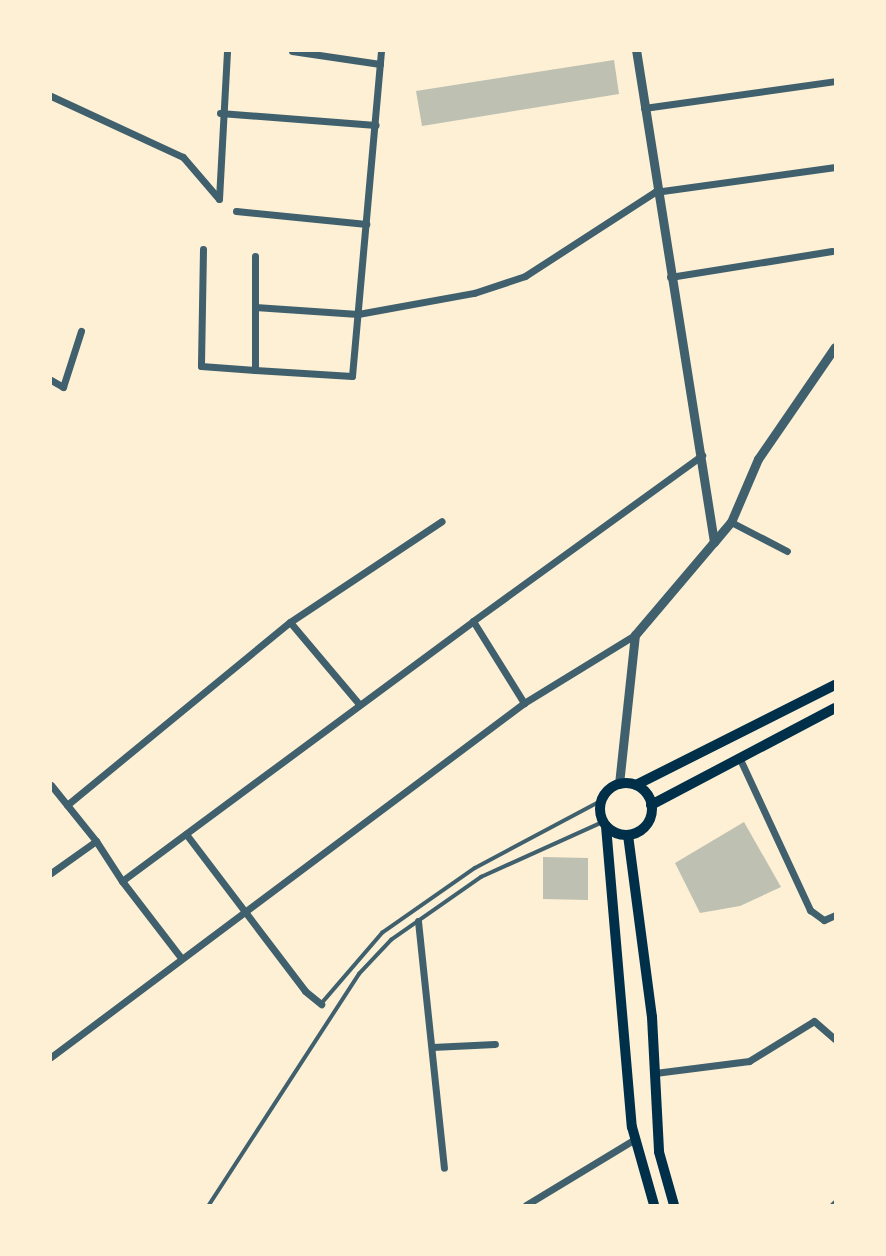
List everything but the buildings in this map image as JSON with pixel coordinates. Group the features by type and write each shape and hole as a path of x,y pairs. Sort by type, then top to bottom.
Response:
{"main road":[{"path":"654,1205 635,1139 601,801 619,784 636,785 835,685"},
{"path":"651,805 835,708"},
{"path":"628,835 649,821 651,805 636,785"},
{"path":"605,824 628,835"},
{"path":"628,835 655,1073 659,1152 674,1205"}],"street":[{"path":"51,96 183,157 219,199 220,113 227,51"},
{"path":"292,51 380,64"},
{"path":"203,249 201,366 352,376 381,51"},
{"path":"636,51 655,192 702,454 714,542"},
{"path":"644,108 835,81"},
{"path":"220,113 376,125"},
{"path":"255,307 358,314 474,293 525,276 655,192 835,167"},
{"path":"236,211 366,225"},
{"path":"670,277 832,251"},
{"path":"255,256 255,370"},
{"path":"51,380 63,387 81,331"},
{"path":"51,1056 524,703 635,635 731,522 758,459 835,347"},
{"path":"122,881 702,454"},
{"path":"67,805 290,622 442,521"},
{"path":"731,522 787,551"},
{"path":"473,621 524,703"},
{"path":"290,622 359,704"},
{"path":"623,748 635,635"},
{"path":"619,784 626,722"},
{"path":"739,757 810,910 824,920 835,915"},
{"path":"51,785 96,841 122,881 181,958"},
{"path":"186,834 246,908 304,991 321,1004"},
{"path":"51,873 96,841"},
{"path":"418,921 444,1168"},
{"path":"655,1073 750,1061 814,1021 835,1039"},
{"path":"432,1047 495,1044"},
{"path":"526,1205 635,1139"}],"lane":[{"path":"321,1004 383,933 475,868 601,801"},
{"path":"209,1205 359,974 418,921 481,877 605,824"}]}
